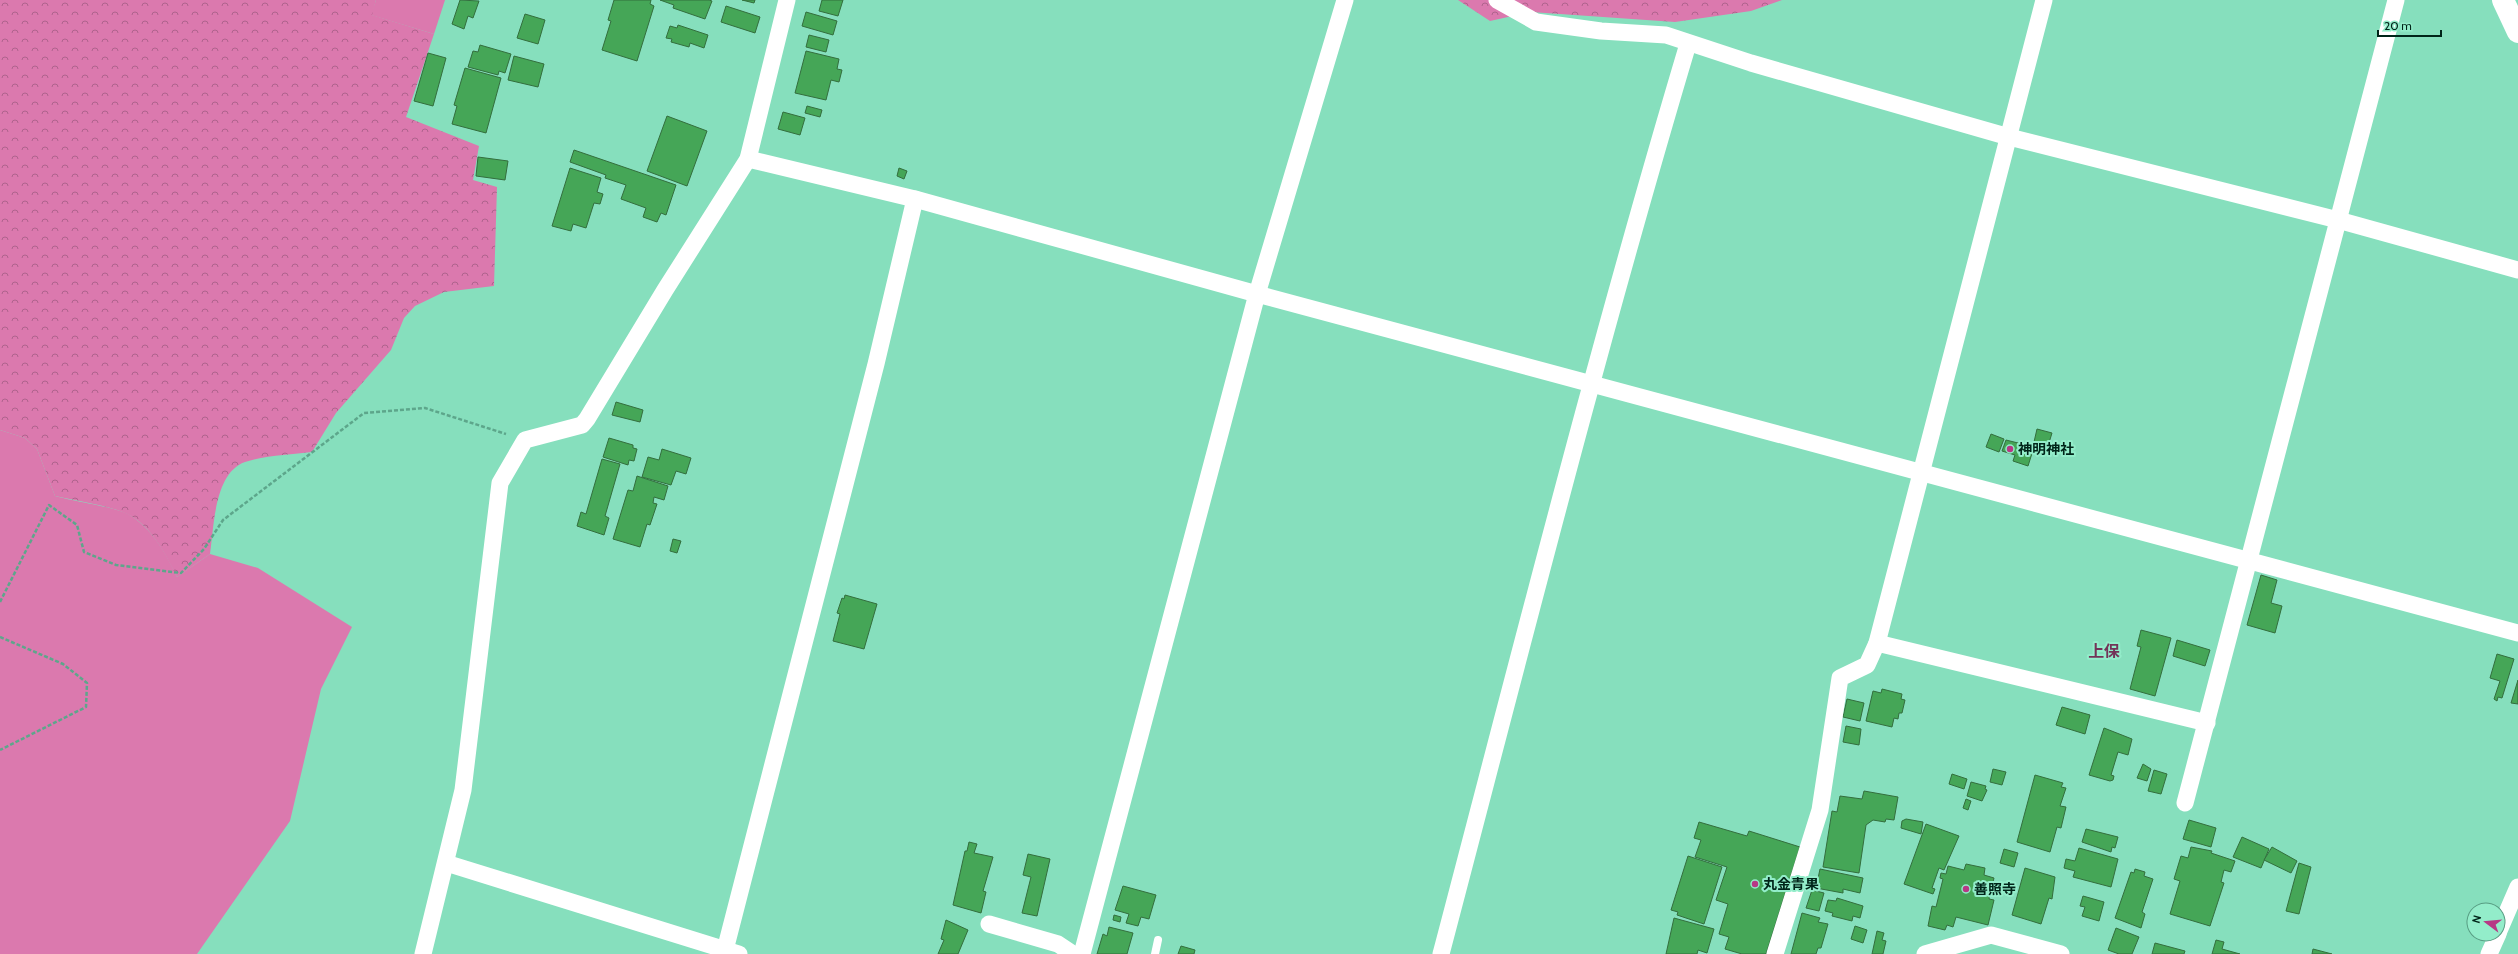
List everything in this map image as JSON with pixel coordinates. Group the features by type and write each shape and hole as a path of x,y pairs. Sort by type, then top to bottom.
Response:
{"highway":[{"path":"2503,0 2518,32"}],"street":[{"path":"424,954 463,790 500,483 525,440 582,425 587,419 665,290 748,159 787,0"},
{"path":"1082,954 1257,294 1345,0"},
{"path":"1497,0 1536,22 1601,31 1666,35 1688,44 2009,137 2338,220 2518,270"},
{"path":"1775,954 1820,810 1840,678 1867,665 1877,643 2044,0"},
{"path":"2185,803 2396,0"},
{"path":"1442,954 1590,383 1634,226 1688,44"},
{"path":"748,159 915,198 1257,294 1590,383 1921,474 2518,633"},
{"path":"446,863 729,953 874,371 915,198"},
{"path":"1877,643 2207,723"},
{"path":"2506,915 2518,887"},
{"path":"989,924 1058,944 1073,954"},
{"path":"1925,954 1991,935 2061,954"},
{"path":"2489,954 2494,942"}],"lane":[{"path":"1155,954 1158,940"}],"path":[{"path":"0,602 49,505 77,525 84,552 116,565 181,573 204,549 223,520 364,413 425,408 525,440"},
{"path":"0,637 63,664 87,683 86,707 0,750"}],"green space":[{"path":"0,0 376,0 372,15 434,34 406,117 479,146 473,180 497,187 494,286 444,292 415,306 404,318 391,350 336,413 312,452 261,458 245,462 235,468 227,477 217,502 210,554 177,577 157,541 136,519 119,511 55,496 37,449 25,438 0,430"},
{"path":"376,0 445,0 434,34 371,15"},
{"path":"1458,0 1782,0 1751,11 1675,22 1531,12 1490,21"},
{"path":"0,430 25,438 37,449 55,496 122,511 137,520 151,534 163,550 177,577 210,554 258,568 352,627 321,689 290,821 197,954 0,954"}],"building":[{"path":"460,0 479,1 473,18 468,16 464,29 452,24"},
{"path":"614,0 651,0 650,4 654,6 637,61 602,50 611,21 608,20"},
{"path":"660,0 712,1 705,19 673,8 674,5"},
{"path":"742,0 755,0 754,3"},
{"path":"822,0 843,0 838,16 819,11"},
{"path":"726,6 760,17 755,33 721,22"},
{"path":"806,12 837,21 833,35 802,26"},
{"path":"525,14 545,20 538,44 517,38"},
{"path":"678,25 708,35 704,48 690,43 689,47 671,42 672,39 666,38 670,26 677,28"},
{"path":"809,35 829,40 826,52 806,47"},
{"path":"480,45 511,54 505,73 499,71 498,75 468,67 473,51 478,52"},
{"path":"806,51 839,59 837,69 842,70 839,82 831,80 826,100 795,93"},
{"path":"428,53 446,58 433,106 414,101"},
{"path":"514,56 544,64 538,87 508,80"},
{"path":"465,68 501,78 486,133 452,124 457,106 454,105"},
{"path":"807,106 822,110 820,117 805,113"},
{"path":"783,112 805,118 800,135 778,129"},
{"path":"667,116 707,131 687,186 647,171"},
{"path":"574,150 676,185 666,215 661,213 657,222 643,217 646,208 621,199 626,185 605,178 606,175 570,162"},
{"path":"478,157 508,161 505,180 476,176"},
{"path":"570,168 601,178 597,192 603,194 600,204 594,203 586,228 573,224 571,231 552,226"},
{"path":"899,168 907,171 904,179 897,176"},
{"path":"616,402 643,410 640,422 612,415"},
{"path":"2037,429 2052,433 2048,446 2034,442"},
{"path":"1991,434 2004,439 1999,452 1986,447"},
{"path":"609,438 633,445 633,448 637,449 634,461 629,460 628,465 603,457"},
{"path":"2006,440 2034,447 2028,466 2013,461 2015,455 2002,451"},
{"path":"662,449 691,458 686,474 676,471 671,485 642,477 648,457 659,460"},
{"path":"602,459 620,464 605,516 609,518 604,535 577,526 581,512 586,514"},
{"path":"637,476 668,486 664,500 654,497 653,503 657,504 650,525 647,524 640,547 613,539 628,490 633,491"},
{"path":"673,539 681,541 677,553 670,551"},
{"path":"2261,575 2277,580 2271,603 2282,606 2275,633 2247,625"},
{"path":"845,595 877,604 864,649 833,641 840,614 837,613 842,598 844,599"},
{"path":"2141,630 2171,638 2155,696 2130,689 2141,647 2137,646"},
{"path":"2177,640 2210,650 2205,666 2173,656"},
{"path":"2497,654 2514,659 2502,698 2498,697 2497,701 2494,699 2500,681 2490,678"},
{"path":"2518,680 2518,704 2511,703"},
{"path":"1882,689 1902,694 1901,699 1905,700 1902,713 1899,713 1898,719 1894,718 1892,727 1866,721 1873,691 1881,693"},
{"path":"1847,699 1864,703 1860,721 1843,717"},
{"path":"2062,707 2090,715 2085,734 2056,725"},
{"path":"1846,726 1861,729 1859,745 1843,742"},
{"path":"2104,728 2132,739 2128,755 2118,752 2111,775 2114,776 2113,780 2110,781 2089,775"},
{"path":"2143,764 2151,769 2147,781 2137,778"},
{"path":"1993,769 2006,772 2002,785 1990,782"},
{"path":"2154,770 2167,774 2161,794 2148,791"},
{"path":"1952,774 1967,779 1964,789 1949,784"},
{"path":"2035,775 2063,783 2061,787 2066,788 2060,806 2066,807 2061,828 2057,827 2050,852 2017,842"},
{"path":"1971,782 1986,786 1985,789 1987,790 1982,801 1967,796"},
{"path":"1864,791 1898,797 1894,820 1886,819 1885,822 1873,820 1866,825 1859,873 1823,867 1832,811 1837,812 1840,796 1862,799"},
{"path":"1966,799 1971,801 1968,810 1963,808"},
{"path":"1906,819 1923,822 1921,834 1901,828 1902,821"},
{"path":"2189,820 2216,828 2211,847 2183,839"},
{"name":"丸金青果","path":"1699,822 1747,836 1749,831 1800,847 1766,954 1742,954 1725,949 1729,937 1719,934 1728,904 1716,900 1727,867 1695,857 1701,840 1694,838"},
{"path":"1926,824 1959,836 1944,870 1939,868 1932,888 1935,889 1933,894 1904,884"},
{"path":"2086,829 2118,837 2115,848 2112,847 2111,852 2082,842"},
{"path":"2242,837 2269,849 2261,868 2233,857"},
{"path":"969,842 977,844 974,853 993,857 983,891 986,892 981,913 953,905 965,851 967,851"},
{"path":"2191,847 2212,851 2211,853 2235,861 2231,872 2224,870 2221,882 2224,883 2210,926 2170,914 2180,881 2174,879 2181,856 2188,858"},
{"path":"2272,847 2297,861 2291,873 2264,860"},
{"path":"2079,848 2118,859 2111,887 2073,877 2075,871 2064,868 2066,859 2075,861"},
{"path":"2004,849 2018,853 2014,867 2000,863"},
{"path":"1028,854 1050,859 1037,916 1022,913 1031,877 1023,875"},
{"path":"1688,856 1722,867 1704,924 1677,915 1678,912 1671,910"},
{"path":"2299,863 2311,867 2299,914 2286,911"},
{"name":"善照寺","path":"1966,864 1985,868 1984,875 1994,878 1989,899 1994,900 1988,925 1956,917 1953,927 1947,925 1945,930 1928,926 1932,906 1936,907 1943,879 1940,878 1941,873 1946,874 1948,866 1964,870"},
{"path":"2025,868 2055,877 2052,899 2049,898 2041,924 2012,915"},
{"path":"1820,869 1863,878 1860,893 1843,889 1843,893 1816,888"},
{"path":"2135,869 2145,872 2144,876 2153,879 2142,912 2145,914 2141,928 2115,918 2131,872 2134,873"},
{"path":"1123,886 1156,895 1149,919 1141,917 1138,926 1126,923 1129,914 1115,910"},
{"path":"1812,890 1824,893 1819,911 1806,908"},
{"path":"2083,896 2104,902 2099,921 2082,916 2085,907 2080,906"},
{"path":"1837,898 1863,906 1860,918 1853,916 1852,921 1832,916 1833,913 1825,911 1828,900 1836,901"},
{"path":"1802,913 1820,918 1818,922 1828,924 1821,948 1818,948 1816,954 1791,954"},
{"path":"1114,915 1121,917 1120,922 1113,920"},
{"path":"1674,918 1714,929 1707,953 1698,950 1697,954 1666,954"},
{"path":"946,920 968,930 958,954 938,954 944,940 941,939"},
{"path":"1855,926 1867,930 1863,943 1851,939"},
{"path":"1109,927 1133,933 1127,954 1097,954 1103,934 1107,936"},
{"path":"2116,928 2139,937 2132,954 2119,954 2108,950"},
{"path":"1877,931 1884,933 1882,940 1886,941 1883,954 1872,954"},
{"path":"2216,940 2224,942 2222,949 2240,954 2212,954"},
{"path":"2155,943 2185,951 2184,954 2152,954"},
{"path":"1181,946 1195,950 1194,954 1178,954"},
{"path":"2313,949 2332,954 2312,954"}],"place":[{"name":"神明神社","path":"2010,449"},
{"name":"丸金青果","path":"1755,884"},
{"name":"善照寺","path":"1966,889"}],"district":[{"name":"上保","path":"2104,651"}]}
